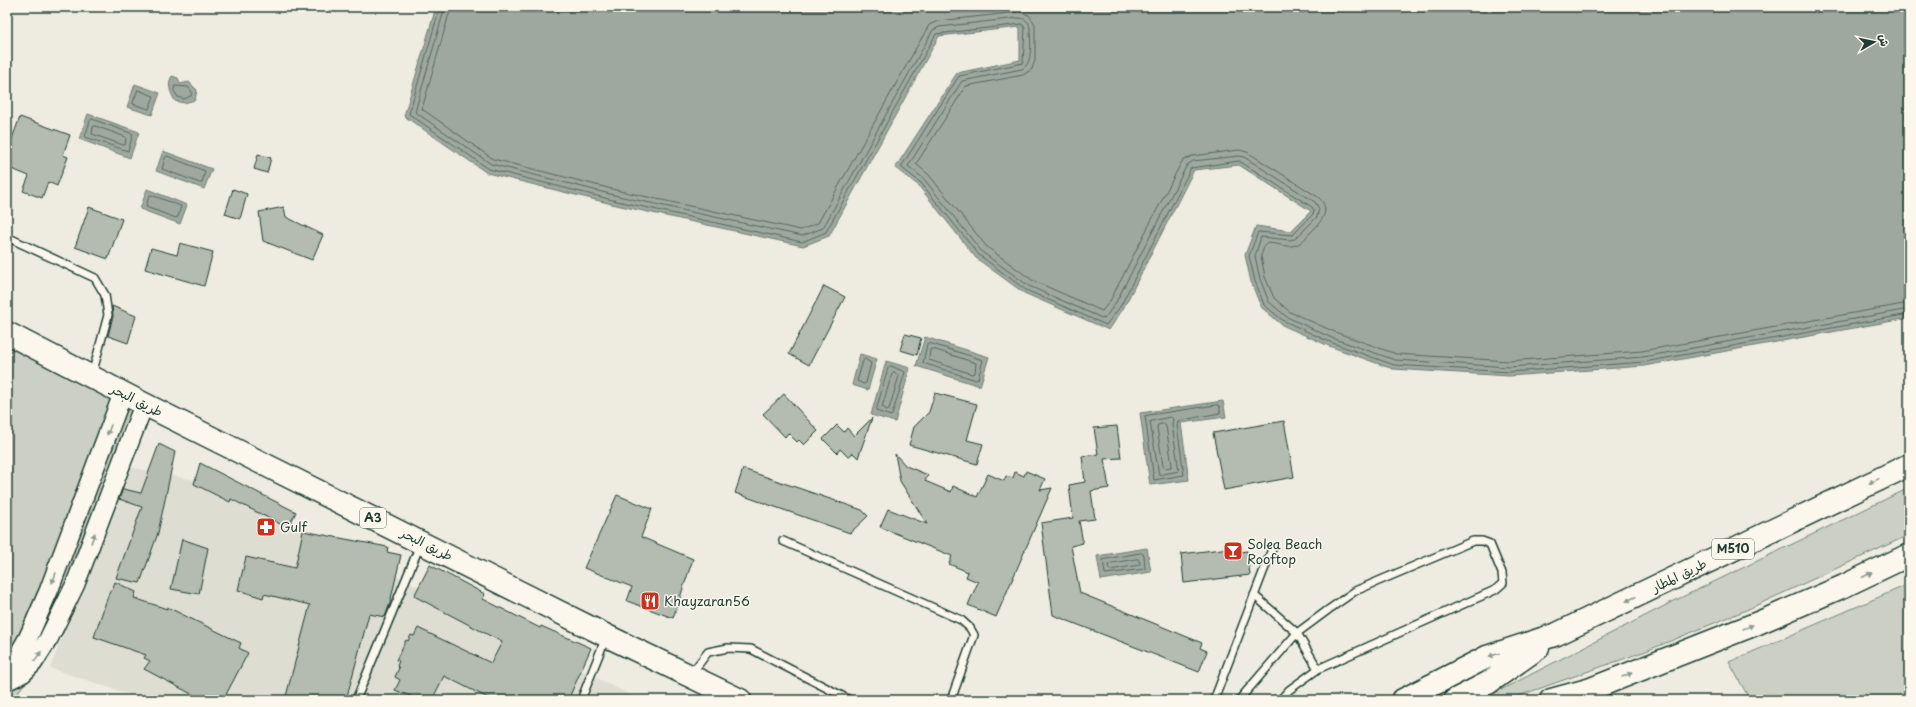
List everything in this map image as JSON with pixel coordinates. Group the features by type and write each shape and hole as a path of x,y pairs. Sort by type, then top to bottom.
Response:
{"highway":[{"name":"طريق البحر","path":"7,333 144,404 607,636 740,700"},
{"name":"طريق المطار","path":"1557,634 1909,464"},
{"path":"1551,700 1582,695 1758,623 1844,586 1909,555"},
{"path":"1403,700 1487,657 1557,634"},
{"path":"1455,700 1488,683 1557,634"}],"street":[{"path":"8,680 13,664 28,638 49,590 123,393"},
{"path":"8,680 23,673 28,668 49,638 75,585 144,404"}],"lane":[{"path":"7,236 95,278 102,289 105,295 108,315 92,377"},
{"path":"783,541 960,620 970,628 974,635 951,700"},
{"path":"1239,700 1297,633 1355,592 1473,541 1482,541 1490,544 1502,573 1503,583 1495,590 1318,669 1289,690 1280,700"},
{"path":"356,700 422,542"},
{"path":"1214,700 1272,549"},
{"path":"1254,595 1297,633 1318,669"},
{"path":"581,700 607,636"},
{"path":"690,676 708,652 728,648 751,649 850,700"}],"shaded area":[{"path":"7,328 150,404 63,633 12,700 7,700"},
{"path":"129,467 219,485 640,700 147,700 50,668"},
{"path":"1909,488 1909,535 1744,611 1646,651 1507,700 1481,700 1676,600"},
{"path":"1909,584 1909,700 1750,700 1729,662"}],"water":[{"path":"436,7 1909,7 1909,318 1644,366 1509,376 1393,369 1329,346 1282,325 1261,307 1251,282 1245,255 1256,226 1291,231 1311,211 1239,165 1194,170 1123,309 1109,330 1024,293 976,258 918,185 895,168 957,73 1020,60 1020,27 939,36 829,236 803,246 616,205 487,173 404,116"},
{"path":"172,76 178,78 180,84 189,82 197,90 195,100 184,103 175,101 170,88 170,79"},
{"path":"135,84 160,93 152,115 127,107"},
{"path":"88,114 139,132 130,158 79,139"},
{"path":"163,151 212,169 204,189 156,171"},
{"path":"147,189 187,205 180,224 140,209"},
{"path":"925,337 989,357 980,386 916,366"},
{"path":"860,354 877,359 868,390 852,385"},
{"path":"886,361 910,368 895,422 871,415"},
{"path":"1223,401 1226,417 1181,423 1189,480 1150,485 1140,413"},
{"path":"1147,548 1151,572 1101,580 1097,556"}],"building":[{"path":"20,117 70,135 63,155 68,157 57,186 48,182 42,198 23,191 29,176 7,167 7,152"},
{"path":"258,154 271,158 267,173 254,169"},
{"path":"233,189 247,194 240,219 225,214"},
{"path":"89,207 122,219 108,259 75,247"},
{"path":"284,207 286,217 323,235 312,260 263,241 259,212"},
{"path":"180,243 213,252 204,286 145,269 151,248 177,255"},
{"path":"824,286 845,297 809,365 789,354"},
{"path":"112,306 136,316 128,343 108,336 113,316"},
{"path":"905,334 921,338 917,355 900,350"},
{"path":"935,393 977,404 967,440 983,444 977,464 909,445 914,427 929,412"},
{"path":"784,394 818,431 804,445 799,440 797,442 788,433 785,437 763,414"},
{"path":"872,418 858,458 853,453 848,457 840,449 837,453 823,439 837,425 844,432 847,428 854,436"},
{"path":"1284,421 1294,477 1224,490 1213,433"},
{"path":"1117,426 1121,458 1104,459 1109,488 1091,491 1095,519 1079,521 1083,543 1071,546 1080,593 1202,643 1200,648 1207,651 1199,672 1053,615 1041,523 1073,518 1069,485 1085,482 1082,456 1098,454 1094,428"},
{"path":"159,444 175,452 158,533 140,583 116,578 142,507 119,499 123,489 141,493"},
{"path":"895,454 906,466 928,475 925,481 951,492 953,486 977,497 988,474 1004,481 1006,476 1013,478 1015,472 1024,476 1026,471 1045,479 1040,490 1052,488 996,617 968,605 978,582 966,577 968,572 949,564 952,556 880,527 888,509 927,524 900,481"},
{"path":"200,463 296,512 288,528 231,499 230,502 194,484"},
{"path":"743,469 862,510 868,516 850,533 735,493"},
{"path":"617,495 652,509 641,537 693,559 673,618 627,601 632,587 584,568"},
{"path":"303,531 388,547 387,552 401,555 390,603 385,617 369,614 346,700 285,700 310,605 264,594 263,598 238,590 246,557 295,568"},
{"path":"182,539 208,548 199,594 171,589"},
{"path":"1238,547 1240,552 1247,551 1250,575 1184,583 1181,554"},
{"path":"430,565 485,594 483,599 540,628 541,626 591,648 568,700 492,700 444,676 432,700 420,700 395,690 400,680 395,677 399,668 397,666 399,661 396,660 406,640 408,641 411,635 414,636 418,628 491,663 502,642 414,596"},
{"path":"115,582 136,592 134,598 167,609 167,607 241,643 239,648 248,653 223,700 203,700 144,669 150,661 144,658 146,655 94,637 110,590 112,590"}],"place":[{"name":"Gulf","path":"266,527"},
{"name":"Solea Beach Rooftop","path":"1233,551"},
{"name":"Khayzaran56","path":"650,601"}]}
